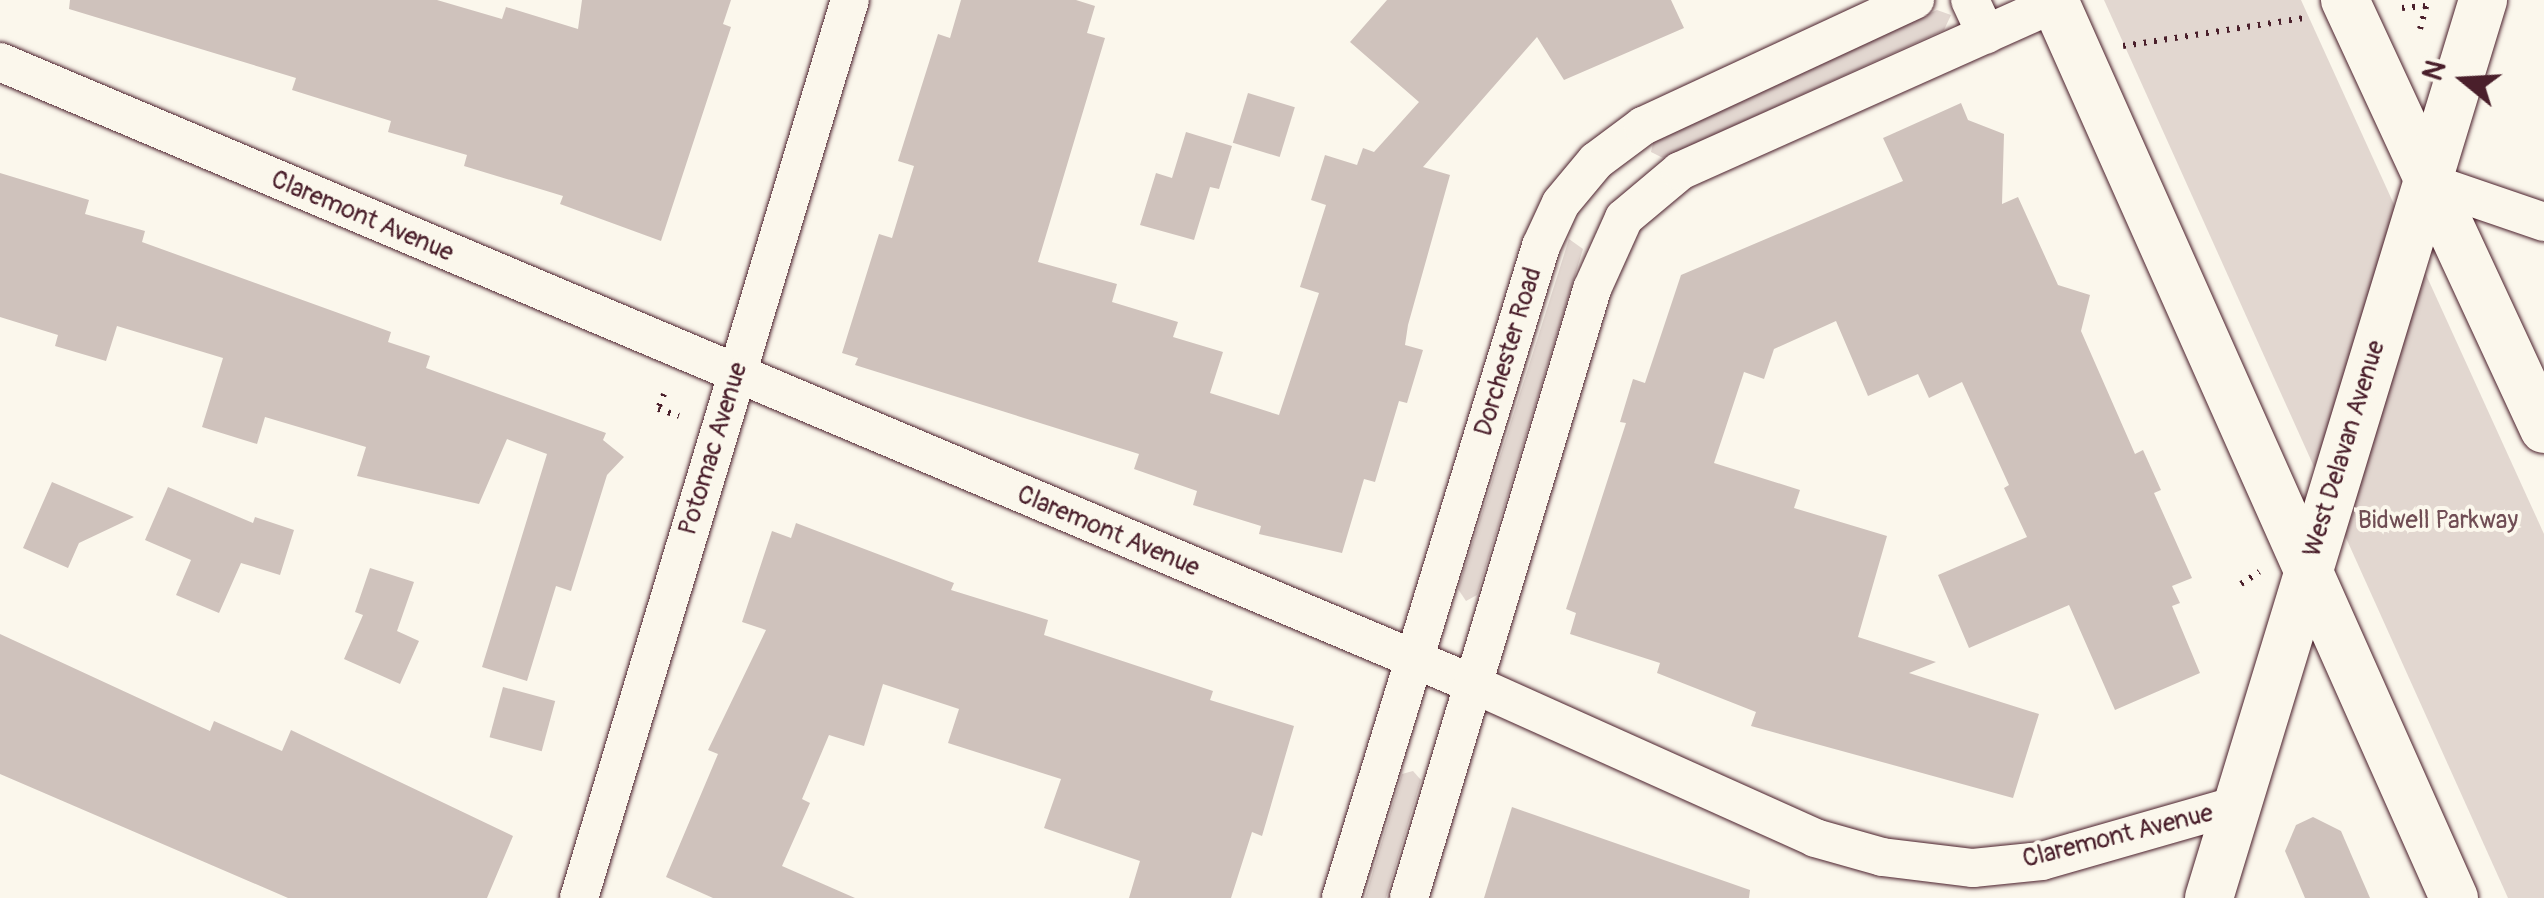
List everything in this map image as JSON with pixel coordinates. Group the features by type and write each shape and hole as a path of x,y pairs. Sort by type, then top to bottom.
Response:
{"street":[{"name":"Potomac Avenue","path":"578,898 850,0"},
{"name":"Dorchester Road","path":"1341,898 1541,246 1561,204 1611,149 1643,126 1915,0"},
{"path":"1970,0 1986,34"},
{"name":"West Delavan Avenue","path":"2208,898 2483,0"},
{"path":"1409,898 1614,234 1654,191 1752,137 2055,2 2454,898"},
{"path":"2330,8 2427,182 2544,428"},
{"name":"Claremont Avenue","path":"0,62 735,377 1473,684 1815,838 1882,857 1973,868 2042,862 2237,805"},
{"path":"1611,149 1654,191"},
{"path":"2427,182 2544,222"},
{"path":"1561,204 1614,234"}],"path":[{"path":"2398,8 2426,6 2418,36"},
{"path":"2116,47 2330,8"},
{"path":"664,394 658,409 680,416"},
{"path":"2241,584 2260,572"}],"green space":[{"name":"Bidwell Parkway","path":"2104,0 2301,0 2544,534 2544,898 2508,898"},
{"path":"1937,10 1951,15 1944,30 1663,158 1651,152 1654,139"},
{"path":"1569,239 1583,249 1477,595 1466,601 1458,589"},
{"path":"1413,771 1421,780 1386,898 1365,898 1402,774"}],"building":[{"path":"70,0 437,0 502,19 506,7 578,29 582,0 731,0 723,24 731,27 661,241 560,204 563,196 464,166 467,155 388,132 391,121 292,90 296,78 69,9"},
{"path":"961,0 1076,0 1095,6 1087,33 1105,38 1038,262 1117,284 1112,302 1178,322 1173,337 1223,352 1210,393 1279,415 1319,293 1300,287 1326,205 1311,200 1325,155 1357,165 1363,148 1374,152 1419,102 1350,42 1387,0 1671,0 1684,28 1564,80 1537,37 1423,167 1450,175 1408,325 1405,345 1423,350 1407,403 1399,401 1375,482 1364,479 1342,553 1259,534 1261,526 1193,505 1197,491 1134,469 1139,454 855,365 858,358 842,353 879,234 892,238 914,166 898,161 938,34 950,38"},
{"path":"1248,93 1295,107 1280,157 1233,143"},
{"path":"1961,103 1968,120 2004,134 2002,204 2018,197 2058,285 2090,295 2081,331 2135,454 2143,450 2161,490 2154,493 2192,578 2172,586 2180,603 2172,606 2200,673 2115,710 2069,605 1969,648 1938,575 2027,537 2004,488 2009,485 1962,382 1929,398 1918,374 1868,396 1836,321 1774,349 1764,379 1744,372 1714,463 1800,490 1794,508 1887,536 1858,637 1936,662 1909,673 2039,714 2013,798 1751,726 1756,712 1657,673 1660,663 1570,634 1576,613 1566,609 1626,423 1620,422 1633,379 1645,383 1681,275 1903,181 1883,138"},
{"path":"1186,132 1232,146 1219,189 1210,187 1194,240 1140,225 1156,173 1172,178"},
{"path":"0,173 89,200 85,214 145,231 142,242 391,332 388,342 430,356 426,368 606,433 603,440 624,457 607,475 571,591 556,586 527,681 482,667 547,454 507,439 479,504 357,476 366,447 265,417 257,444 202,427 223,358 117,326 106,361 55,346 58,335 0,317"},
{"path":"52,482 134,517 79,543 68,568 23,548"},
{"path":"168,487 253,523 255,517 294,530 280,575 241,563 219,613 176,595 191,560 145,540"},
{"path":"796,523 954,583 951,590 1048,620 1044,635 1213,691 1210,700 1294,726 1262,836 1252,832 1231,898 1129,898 1140,861 1044,828 1061,779 948,743 959,709 883,684 864,746 829,735 802,799 810,803 782,866 855,898 713,898 666,877 718,754 708,750 766,630 742,622 772,531 791,538"},
{"path":"370,568 414,582 397,631 419,641 400,684 344,659 363,615 355,612"},
{"path":"0,634 210,731 214,721 282,751 291,730 513,836 487,898 288,898 0,774"},
{"path":"503,687 555,701 542,751 490,737"},
{"path":"1512,807 1750,890 1749,898 1484,898"},
{"path":"2313,817 2341,831 2370,898 2305,898 2285,851 2296,825"}]}
